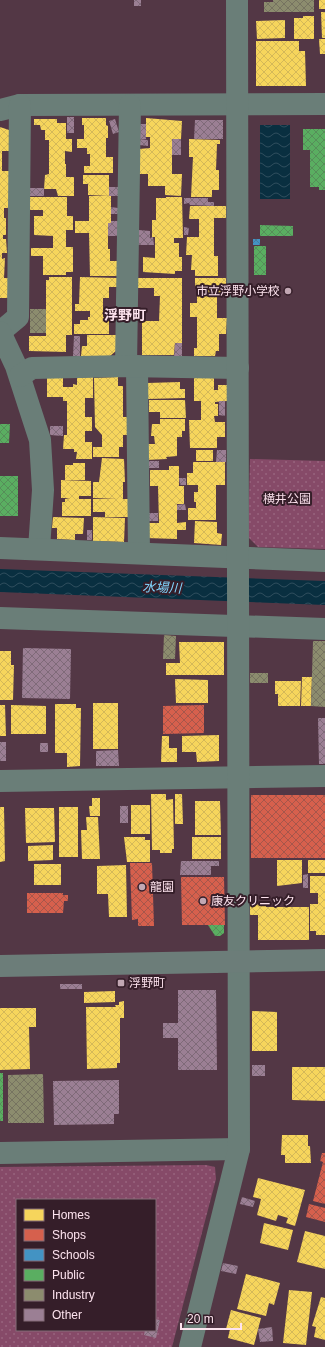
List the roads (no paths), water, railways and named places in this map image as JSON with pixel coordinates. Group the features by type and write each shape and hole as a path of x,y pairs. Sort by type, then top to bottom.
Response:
{"street":[{"path":"190,1347 239,1150 240,777 237,0"},
{"path":"40,549 43,490 40,440 20,376 0,332 18,317 10,108 130,105 325,104"},
{"path":"130,105 132,366 139,553"},
{"path":"20,376 32,368 132,366 238,368"},
{"path":"0,548 139,553 239,561 325,561"},
{"path":"0,618 239,621 325,629"},
{"path":"0,782 325,776"},
{"path":"0,966 325,960"},
{"path":"0,1152 239,1150"}],"water":[{"path":"260,125 290,125 290,199 260,199"},
{"name":"水場川","path":"0,569 325,581 325,605 0,592"}],"place":[{"name":"市立浮野小学校","path":"288,291"},
{"name":"龍園","path":"142,887"},
{"name":"康友クリニック","path":"203,901"},
{"name":"浮野町","path":"121,983"}],"district":[{"name":"浮野町","path":"125,315"}],"park label":[{"name":"横井公園","path":"287,499"}]}
